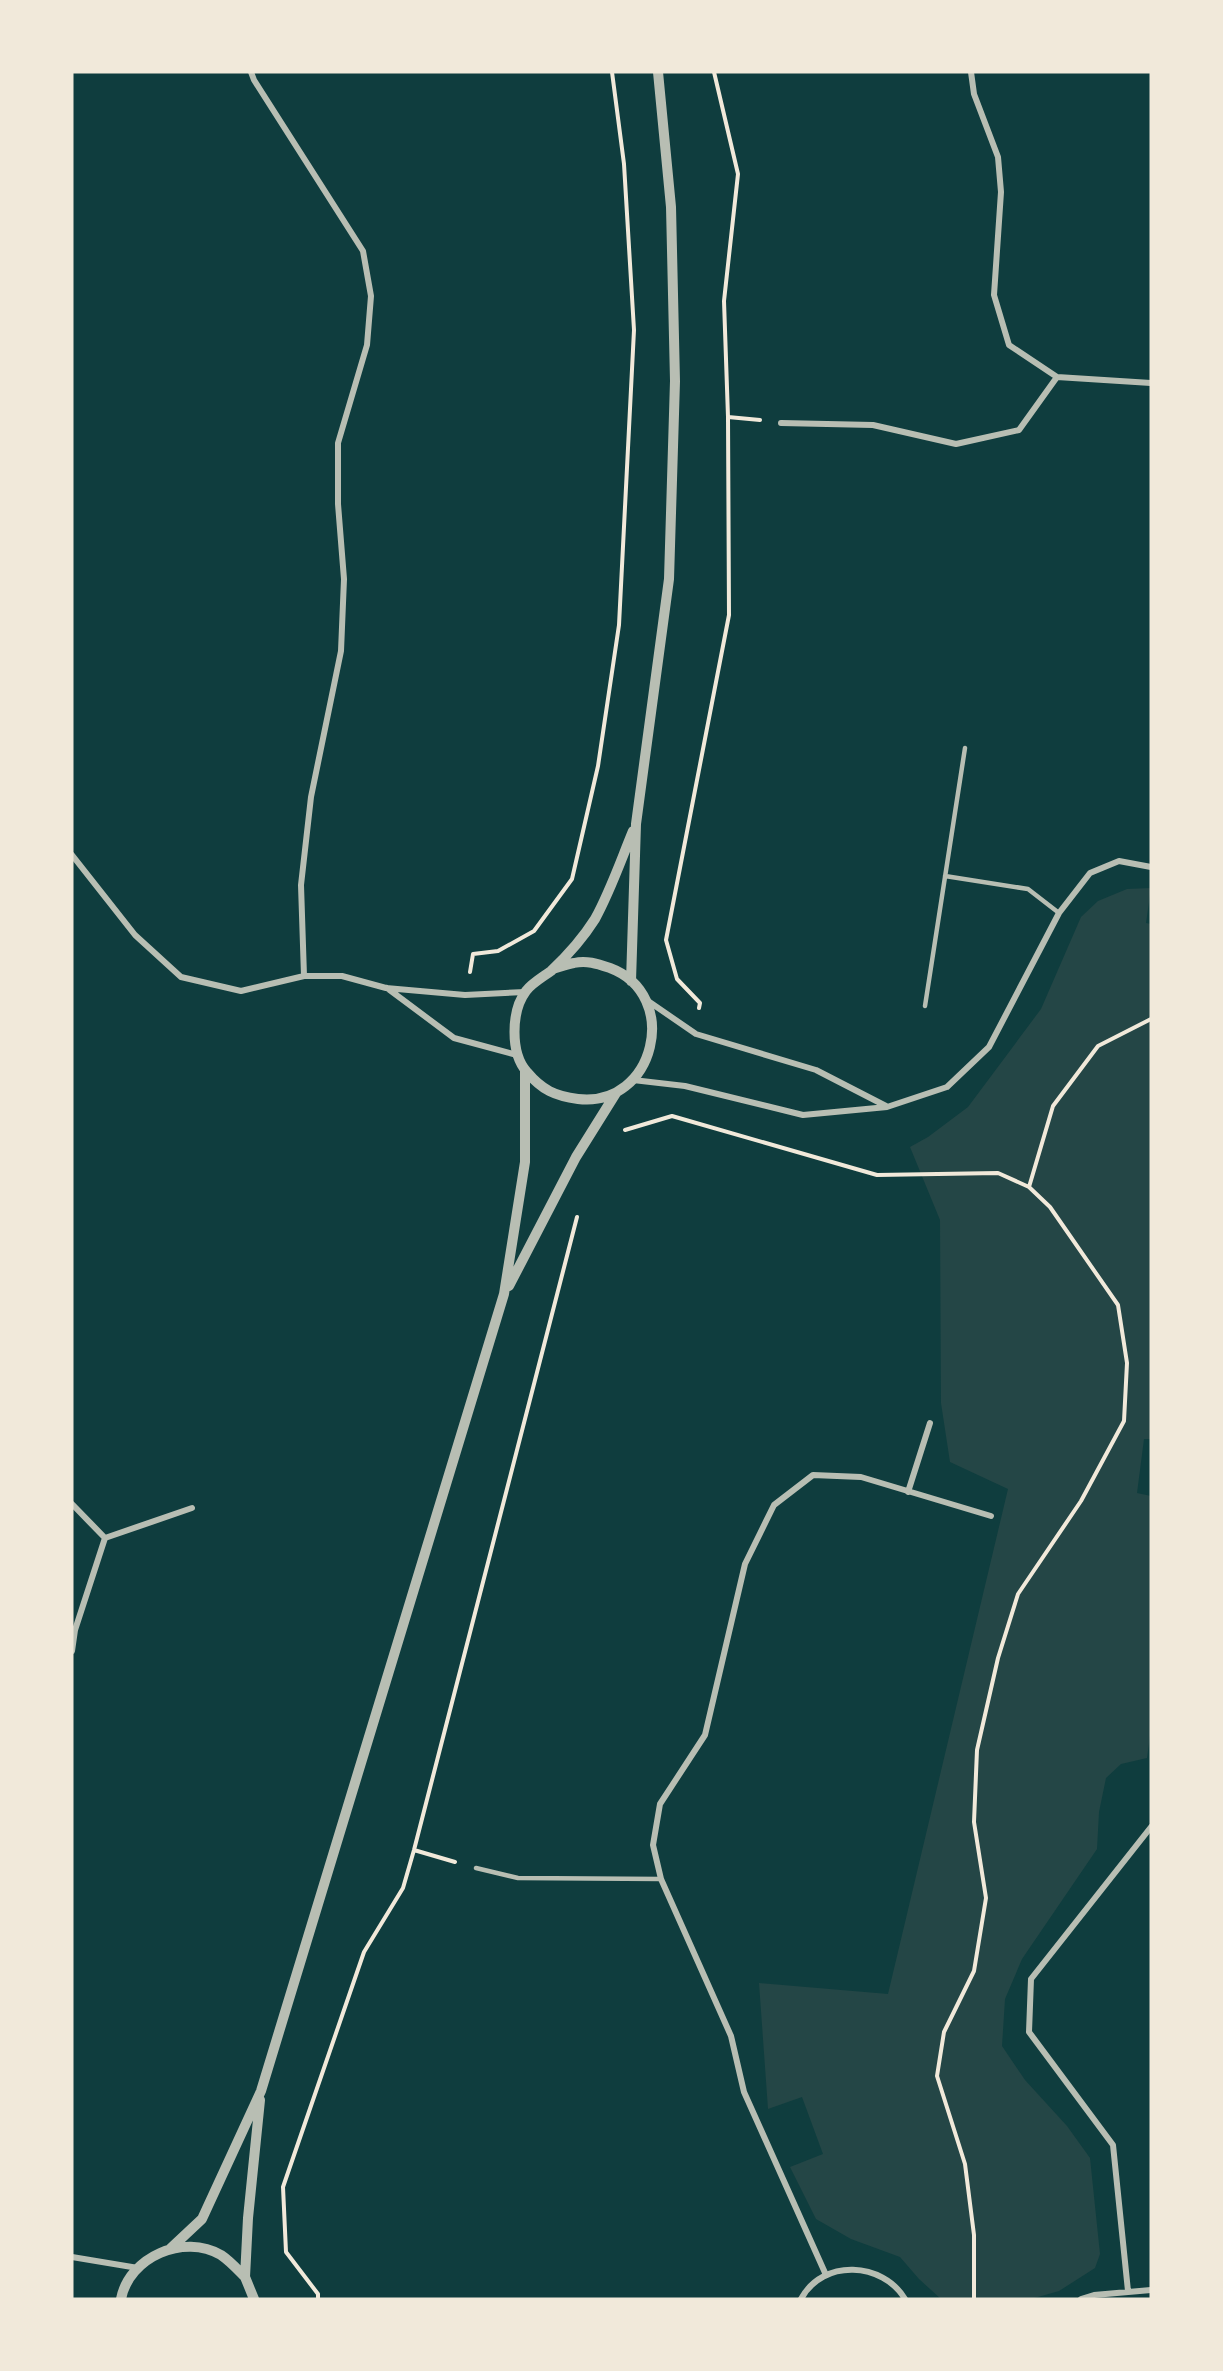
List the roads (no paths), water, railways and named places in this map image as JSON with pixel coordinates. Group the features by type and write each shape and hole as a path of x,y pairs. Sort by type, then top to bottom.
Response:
{"street":[{"path":"251,72 363,251 371,296 367,345 338,443 338,504 344,579 341,651 311,797 301,885 304,976"},
{"path":"631,981 636,824 669,579 675,404 671,207 658,72"},
{"path":"971,72 974,94 999,157 1001,192 994,295 1009,345 1057,377 1151,383"},
{"path":"781,423 873,425 956,444 1019,430 1057,377"},
{"path":"636,824 595,918 572,950 526,992 514,1022 518,1055 525,1070 538,1084 559,1096 592,1101 616,1093 633,1080 644,1065 652,1042 652,1021 644,998"},
{"path":"72,855 135,936 181,977 241,991 304,976 342,976 386,988 465,995 526,992"},
{"path":"633,1080 685,1086 803,1115 886,1107 947,1087 989,1047 1059,913 1090,873 1119,861 1151,867"},
{"path":"553,969 576,962 595,963 619,972 631,981 644,998 696,1034 816,1070 886,1107"},
{"path":"386,988 454,1038 518,1055"},
{"path":"170,2249 202,2219 261,2091 504,1294 525,1162 525,1070"},
{"path":"504,1294 576,1157 616,1093"},
{"path":"908,1492 930,1423"},
{"path":"826,2275 744,2092 731,2036 661,1879 653,1845 660,1804 705,1735 745,1564 774,1505 813,1475 861,1477 991,1516"},
{"path":"72,1504 105,1538"},
{"path":"105,1538 192,1508"},
{"path":"72,1652 75,1630 105,1538"},
{"path":"1128,2291 1113,2145 1029,2032 1031,1980 1151,1827"},
{"path":"254,2299 245,2277 248,2218 261,2091"},
{"path":"121,2299 123,2288 138,2268 158,2254 170,2249 195,2247 220,2255 245,2277"},
{"path":"72,2257 138,2268"},
{"path":"801,2299 813,2284 826,2275 845,2270 865,2270 884,2277 900,2290 905,2299"},
{"path":"1081,2299 1094,2295 1151,2290"}],"lane":[{"path":"925,1006 965,748"},
{"path":"945,876 1028,889 1059,913"},
{"path":"476,1868 518,1878 661,1879"}]}
